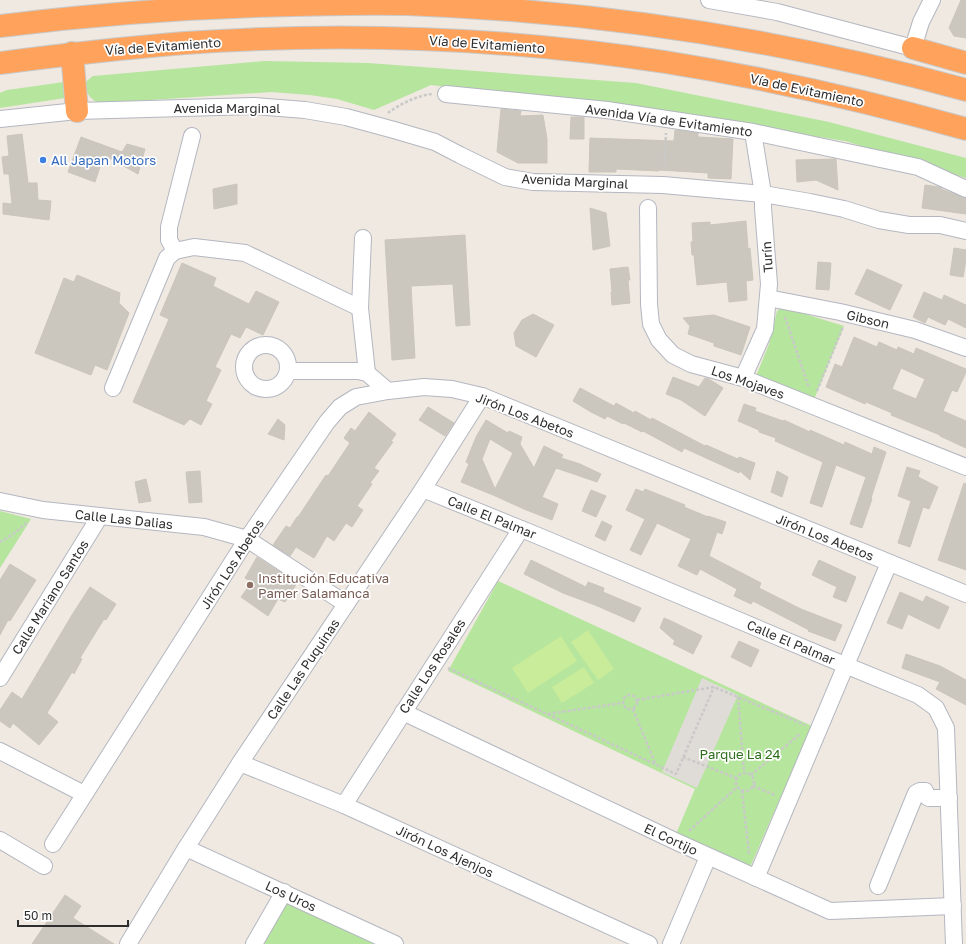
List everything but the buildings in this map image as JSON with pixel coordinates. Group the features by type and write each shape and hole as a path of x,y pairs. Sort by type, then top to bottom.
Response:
{"highway":[{"path":"0,26 115,14 245,6 404,4 509,10 620,20 750,40 855,61 966,90"},
{"name":"Vía de Evitamiento","path":"9,62 72,53 187,43 244,40 365,38 493,43 555,48 663,62 783,84 871,103 966,129"},
{"path":"913,48 966,63"},
{"path":"72,53 77,111"},
{"path":"0,76 9,62"}],"street":[{"path":"709,0 779,6 913,48 921,22 932,0"},
{"name":"Avenida Vía de Evitamiento","path":"446,94 607,110 754,132 918,167 966,189"},
{"name":"Avenida Marginal","path":"0,119 77,111 254,106 305,110 346,117 435,142 505,177 533,182 663,185 763,194 844,209 879,220 909,225 940,225 966,231"},
{"name":"Turín","path":"743,378 765,329 769,284 763,194 754,132"},
{"path":"175,251 169,240 169,227 192,136"},
{"name":"Los Mojaves","path":"648,208 649,304 651,324 659,340 673,355 691,364 743,378 966,467"},
{"path":"363,238 360,308 367,373"},
{"path":"113,388 167,258 175,251 194,247 245,253 360,308"},
{"name":"Gibson","path":"768,298 840,312 915,330 966,348"},
{"path":"288,371 358,371 367,373 388,391"},
{"name":"Jirón Los Abetos","path":"53,844 247,539 327,422 340,407 356,397 388,391 424,387 452,389 482,396 966,594"},
{"name":"Calle Las Puquinas","path":"128,944 240,763 423,489 482,396"},
{"name":"Calle El Palmar","path":"423,489 918,695 936,708 946,728 954,944"},
{"name":"Calle Las Dalias","path":"0,502 43,510 204,527 247,539 346,604"},
{"name":"Calle Mariano Santos","path":"0,678 100,516"},
{"name":"Calle Los Rosales","path":"344,805 521,529"},
{"path":"754,877 789,801 813,729 846,666 889,563"},
{"name":"El Cortijo","path":"403,712 708,857 830,911 953,906"},
{"path":"0,751 84,794"},
{"name":"Jirón Los Ajenjos","path":"240,763 344,805 649,944"},
{"path":"878,886 916,793 925,791 926,787 928,786 948,791"},
{"path":"0,840 44,866"},
{"name":"Los Uros","path":"186,848 395,944"},
{"path":"671,944 708,857"},
{"path":"254,944 284,892"}],"path":[{"path":"373,124 399,106 426,94 446,94"},
{"path":"663,185 667,119"},
{"path":"783,310 810,393"},
{"path":"816,393 843,327"},
{"path":"0,542 12,535 43,510"},
{"path":"435,662 676,774 714,686"},
{"path":"637,700 714,686 813,729"},
{"path":"630,694 637,700 637,705 633,709 627,709 622,703 623,698 630,694"},
{"path":"738,697 744,772"},
{"path":"548,714 622,703"},
{"path":"633,709 655,763"},
{"path":"751,775 813,729"},
{"path":"683,757 736,778"},
{"path":"742,791 747,791 752,788 754,780 751,775 744,772 739,774 735,781 737,787 742,791 754,877"},
{"path":"753,786 789,801"},
{"path":"677,842 737,787"}],"green space":[{"path":"264,61 368,63 636,83 829,122 966,158 966,178 845,141 642,109 431,85 374,110 337,99 271,92 104,103 96,101 89,95 85,83 93,76"},
{"path":"64,82 65,98 0,108 0,93 7,90"},
{"path":"782,307 844,326 813,402 756,376 769,344 777,311"},
{"path":"0,511 31,519 0,568"},
{"name":"Parque La 24","path":"498,581 812,726 750,867 676,834 695,789 448,671"},
{"path":"588,630 614,669 598,680 571,642"},
{"path":"561,636 577,661 528,693 512,668"},
{"path":"584,667 594,683 562,703 552,687"},
{"path":"286,901 378,944 261,944"}],"shaded area":[{"path":"702,678 738,695 697,788 662,772"}],"place":[{"name":"All Japan Motors","path":"43,160"},
{"name":"Institución Educativa Pamer Salamanca","path":"250,585"}]}
